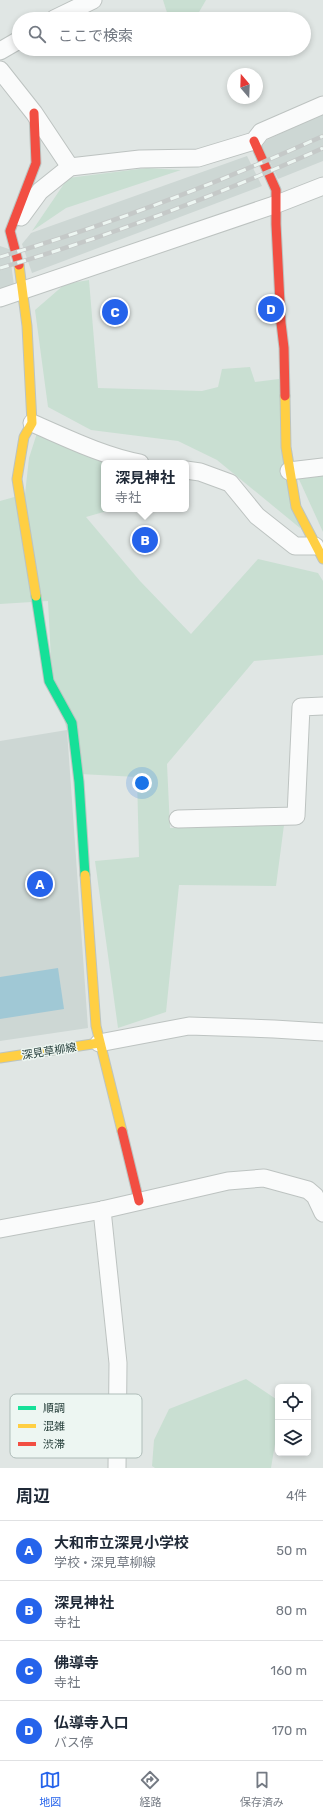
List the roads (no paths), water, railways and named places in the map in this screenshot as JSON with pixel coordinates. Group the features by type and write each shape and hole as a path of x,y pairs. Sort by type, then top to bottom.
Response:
{"street":[{"path":"68,12 93,0"},
{"path":"0,52 12,44"},
{"path":"0,70 34,113 70,166"},
{"path":"5,232 40,191 70,166 140,159 198,158 254,141 261,132 323,105"},
{"path":"5,232 36,163 34,113"},
{"path":"254,141 276,190 276,231 281,323 285,355 286,447 288,471 296,506 319,553"},
{"path":"0,298 277,204 323,186"},
{"path":"5,232 17,252 23,290 32,423 24,437 17,479 49,680 72,724 79,782 95,1018 99,1043 139,1201"},
{"path":"32,423 87,447 125,460"},
{"path":"288,471 323,467"},
{"path":"189,470 200,472 230,484 257,516 295,546 319,553"},
{"path":"178,819 296,816 301,707 323,706"},
{"path":"99,1043 189,1026 323,1032"},
{"name":"深見草柳線","path":"0,1058 99,1043"},
{"path":"0,1229 102,1210 228,1181 264,1178 308,1190 315,1196 323,1213"},
{"path":"102,1210 118,1364 118,1394"},
{"path":"117,1458 117,1468"}],"water":[{"path":"58,968 64,1009 0,1019 0,977"}],"railway":[{"path":"0,257 83,231 164,202 323,136"},
{"path":"0,268 41,256 163,214 244,182 323,148"}],"place":[{"name":"仏導寺入口","path":"271,309"},
{"name":"佛導寺","path":"115,312"},
{"name":"深見神社","path":"145,540"},
{"name":"大和市立深見小学校","path":"40,884"}]}
